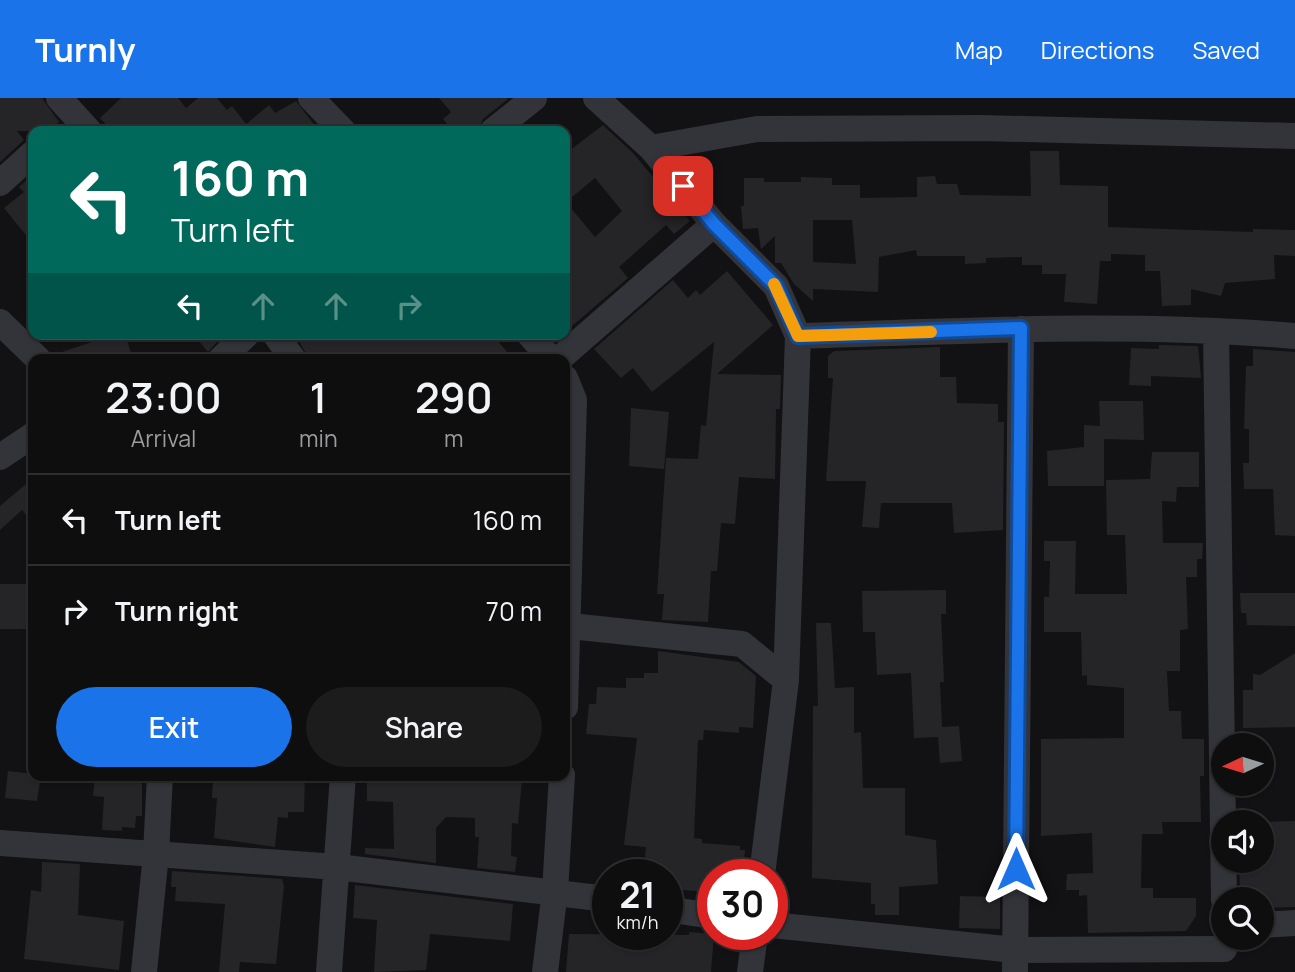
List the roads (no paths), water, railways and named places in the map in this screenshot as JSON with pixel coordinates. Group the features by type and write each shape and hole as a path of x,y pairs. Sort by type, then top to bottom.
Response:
{"street":[{"path":"311,98 337,126"},
{"path":"500,126 534,98"},
{"path":"596,98 652,148 714,224 776,286 798,336 786,680 764,859"},
{"path":"652,148 757,129 968,127 1295,136"},
{"path":"0,183 28,158"},
{"path":"565,354 714,224"},
{"path":"0,322 33,354"},
{"path":"798,336 1021,328 1216,331 1295,336"},
{"path":"1016,961 1021,328"},
{"path":"1216,331 1224,887"},
{"path":"226,354 241,340"},
{"path":"534,340 547,354"},
{"path":"570,390 574,400 570,626 734,642 760,657 786,680"},
{"path":"0,457 28,438"},
{"path":"144,972 156,854 160,781"},
{"path":"329,972 343,781"},
{"path":"544,972 555,891 562,781"},
{"path":"0,843 337,867 592,897"},
{"path":"1274,924 1295,923"},
{"path":"788,927 1016,961 1224,953"},
{"path":"750,972 753,950"}]}
